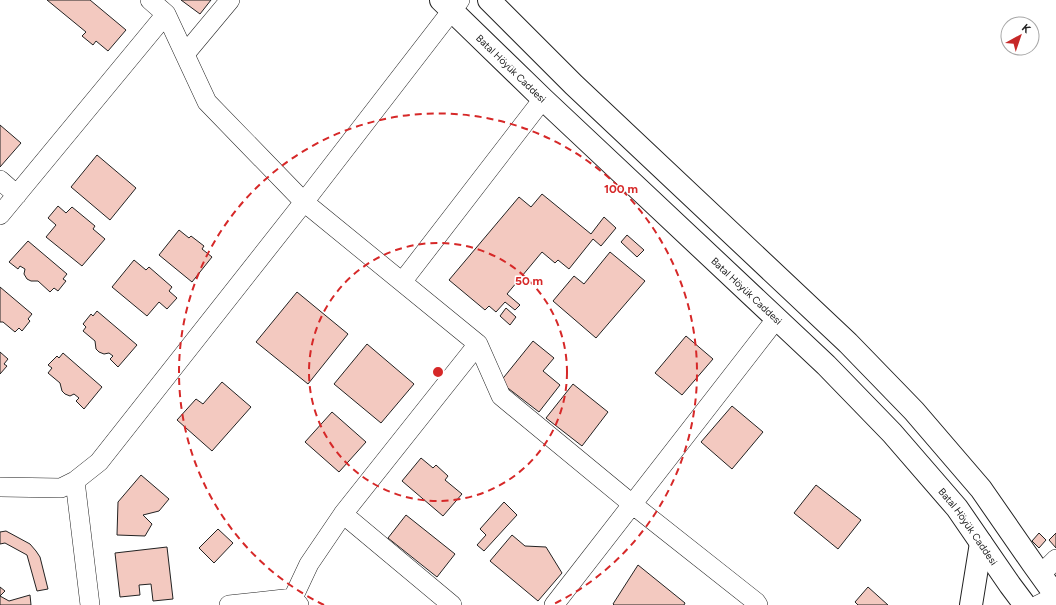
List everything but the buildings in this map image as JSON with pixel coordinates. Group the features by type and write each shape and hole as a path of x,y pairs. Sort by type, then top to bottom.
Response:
{"main road":[{"path":"489,0 574,85 848,343 914,411 981,489 1056,596"},
{"name":"Batal Höyük Caddesi","path":"451,3 543,99 777,318 826,365 892,433 957,508 1025,605"},
{"path":"971,605 981,543"}],"street":[{"path":"150,0 166,14 208,102 304,202 478,344 501,396 758,605"},
{"path":"185,54 230,0"},
{"path":"0,487 60,488 75,481 99,462 304,202 451,3"},
{"path":"0,215 166,14"},
{"path":"402,282 543,99"},
{"path":"0,180 17,195"},
{"path":"554,605 777,318"},
{"path":"229,605 296,602 309,564 343,514 478,344"},
{"path":"75,481 90,605"},
{"path":"343,514 452,605"},
{"path":"1040,575 1056,559"},
{"path":"1038,605 1056,596"},
{"path":"1054,605 1056,596"}]}
